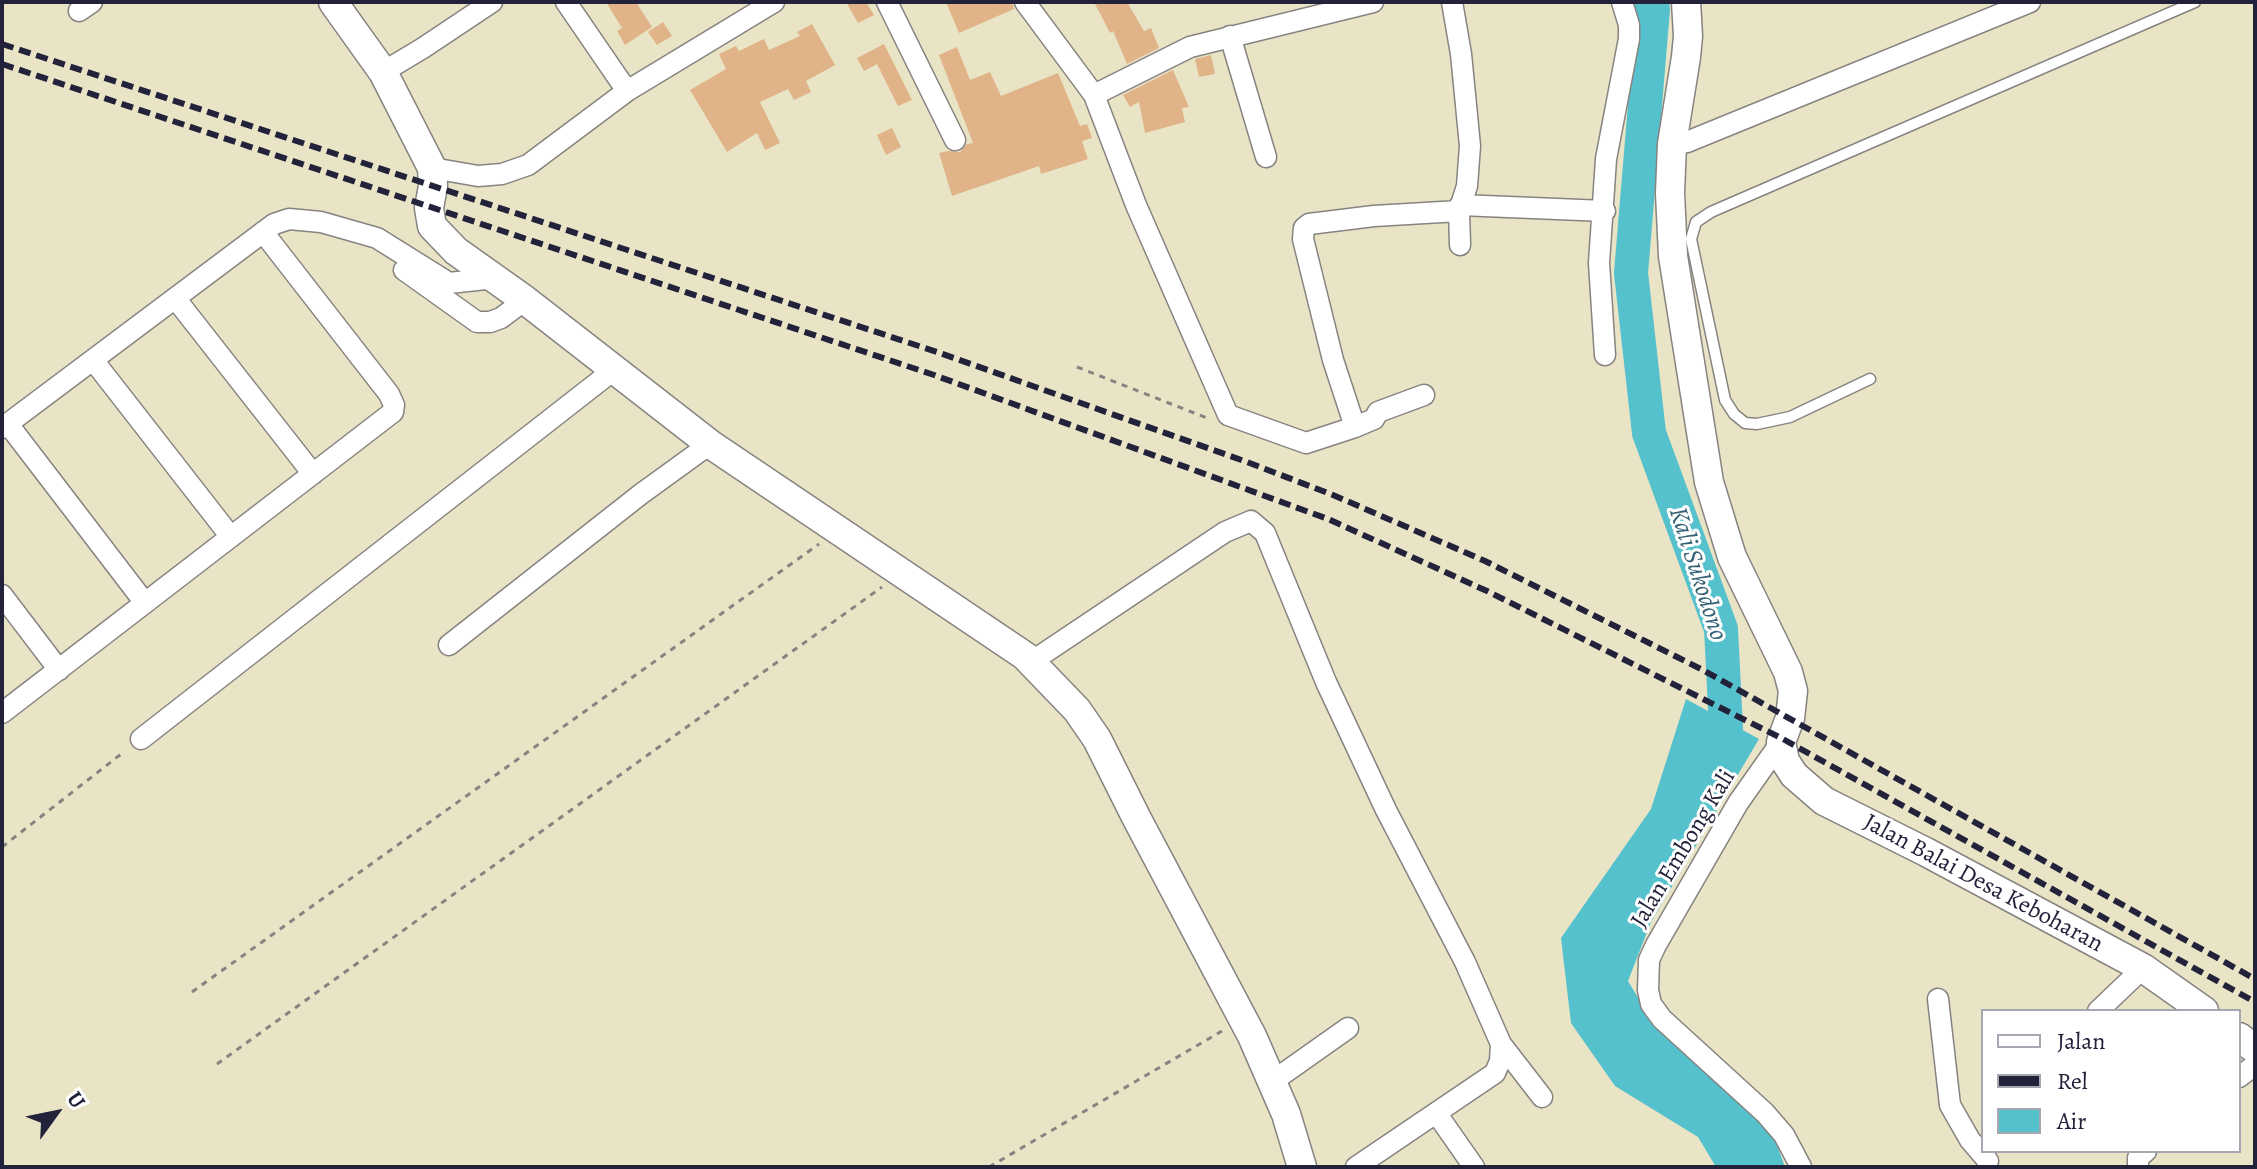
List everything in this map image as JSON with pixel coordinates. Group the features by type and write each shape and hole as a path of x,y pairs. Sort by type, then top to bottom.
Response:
{"street":[{"path":"333,2 383,72 432,168 429,208 432,226 456,251 525,300 710,444 1031,662 1077,710 1097,739 1243,1019 1273,1081 1302,1167"},
{"path":"383,72 492,2"},
{"path":"566,2 627,91"},
{"path":"887,2 955,140"},
{"path":"1025,2 1094,95 1136,205 1228,415 1306,443 1355,427 1374,419 1378,412 1424,395"},
{"path":"1094,95 1190,47 1316,8 1373,2"},
{"path":"1452,2 1461,54 1470,146 1467,186 1460,208 1460,245"},
{"path":"1605,355 1599,263 1608,146 1629,39 1629,25 1622,2"},
{"path":"1686,2 1686,57 1672,144 1670,193 1673,256 1709,482 1732,557 1791,681 1793,705 1781,742"},
{"path":"1672,144 1687,142 2030,2"},
{"path":"432,168 478,176 502,174 528,165 627,91 768,4"},
{"path":"1230,36 1266,157"},
{"path":"1355,427 1333,360 1303,239 1304,228 1309,224 1460,208 1605,211"},
{"path":"145,603 5,426 263,232 289,219 321,222 377,238 449,283 477,322"},
{"path":"347,231 477,322 501,318 525,300"},
{"path":"2,686 9,708 393,412 394,405 389,394 263,232"},
{"path":"449,283 495,278"},
{"path":"175,298 313,474"},
{"path":"93,360 231,537"},
{"path":"141,739 615,369"},
{"path":"449,645 641,494 710,444"},
{"path":"1031,662 1225,532 1251,521 1265,533 1326,682 1379,796 1465,962 1501,1044 1542,1097"},
{"path":"2,595 59,670"},
{"name":"Jalan Balai Desa Keboharan","path":"1781,742 1785,761 1794,775 1824,801 2143,968 2201,1009"},
{"name":"Jalan Embong Kali","path":"1781,742 1738,803 1656,945 1649,960 1648,990 1651,1004 1662,1019 1765,1113 1784,1135 1801,1167"},
{"path":"2100,1009 2143,968"},
{"path":"1938,999 1950,1105 1970,1140 1981,1152"},
{"path":"1273,1081 1348,1028"},
{"path":"1356,1167 1495,1073 1500,1061 1501,1044"},
{"path":"1437,1114 1474,1167"}],"lane":[{"path":"1870,379 1790,417 1757,424 1745,423 1734,414 1725,400 1691,239 1696,222 1725,206 2195,2"}],"path":[{"path":"1077,367 1220,423 1228,415"},
{"path":"192,992 838,530"},
{"path":"217,1064 902,573"},
{"path":"2,847 141,739"},
{"path":"989,1167 1243,1019"}],"water":[{"path":"1686,699 1759,739 1651,922 1628,981 1657,1029 1767,1118 1785,1167 1716,1167 1698,1137 1615,1086 1571,1023 1561,938 1651,809"}],"building":[{"path":"606,2 636,2 652,27 625,45 617,31 622,28"},
{"path":"846,2 866,2 874,15 858,23"},
{"path":"946,2 1012,2 1014,9 959,33"},
{"path":"1094,2 1127,2 1144,31 1151,28 1159,48 1127,64 1113,31 1110,33"},
{"path":"663,22 672,36 657,45 648,32"},
{"path":"812,24 835,65 806,81 811,92 794,100 788,89 760,102 780,143 765,150 757,133 727,152 690,90 726,69 719,54 736,46 739,51 764,39 769,50 800,36 797,32"},
{"path":"884,44 912,100 898,106 877,64 864,71 857,58"},
{"path":"957,47 970,80 990,72 1001,96 1058,73 1080,126 1087,124 1092,138 1082,141 1088,159 1041,174 1039,166 952,196 939,153 960,152 967,144 973,143 939,55"},
{"path":"1211,55 1215,74 1199,77 1195,59"},
{"path":"1173,70 1189,107 1182,108 1185,122 1145,133 1139,102 1130,107 1123,95"},
{"path":"892,128 901,147 886,155 877,135"}],"waterway":[{"name":"Kali Sukodono","path":"1650,2 1653,9 1631,273 1649,433 1721,629 1726,728 1710,763"}],"railway":[{"path":"2,44 937,352 1333,495 1485,561 1701,669 2255,979"},
{"path":"2,64 934,375 1328,519 1487,591 1783,739 2255,1002"}]}
